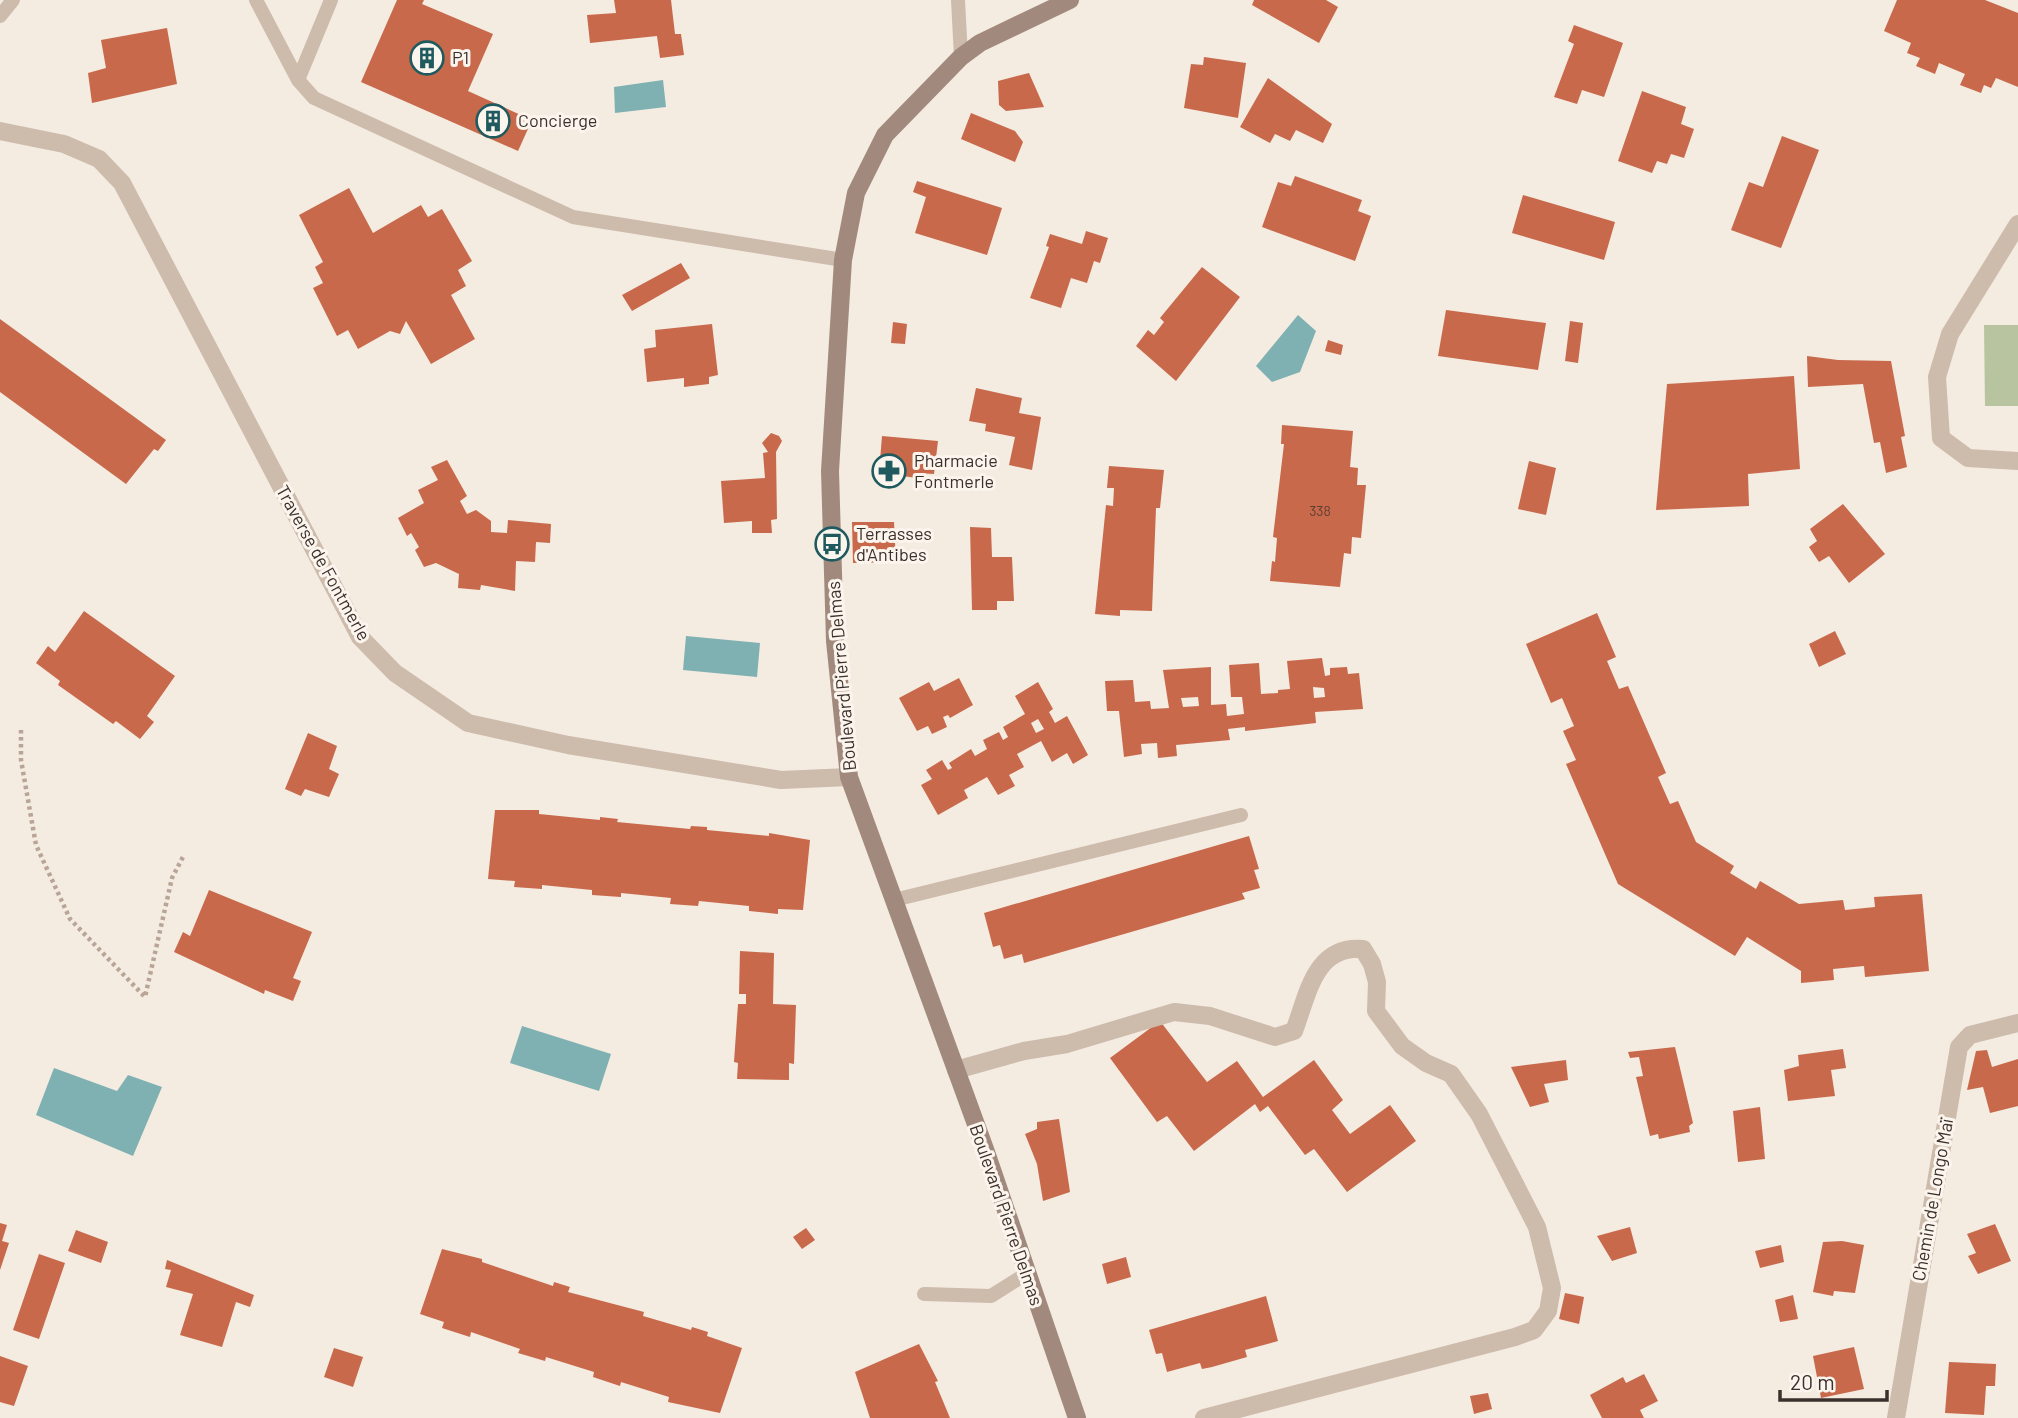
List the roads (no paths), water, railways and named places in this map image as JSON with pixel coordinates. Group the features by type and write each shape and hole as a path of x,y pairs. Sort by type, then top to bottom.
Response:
{"street":[{"name":"Boulevard Pierre Delmas","path":"1070,0 980,43 961,57 885,135 856,192 843,260 830,471 835,641 849,777 956,1070 1077,1418"},
{"name":"Traverse de Fontmerle","path":"0,131 64,144 99,159 121,183 360,637 395,673 468,723 568,745 781,780 849,777"},
{"path":"2018,224 1950,334 1937,377 1941,438 1968,458 2018,461"},
{"path":"956,1070 1024,1051 1067,1044 1174,1012 1210,1016 1275,1037 1294,1031 1317,969 1330,955 1348,948 1363,949 1372,964 1377,982 1376,1011 1402,1046 1426,1063 1451,1074 1479,1114 1523,1195 1537,1227 1552,1288 1548,1311 1534,1330 1515,1337 1204,1418"},
{"name":"Chemin de Longo Maï","path":"1896,1418 1959,1047 1970,1035 2018,1023"}],"lane":[{"path":"0,16 13,0"},
{"path":"256,0 298,80 314,98 573,217 843,260"},
{"path":"298,80 331,0"},
{"path":"958,0 961,57"},
{"path":"894,900 1241,815"},
{"path":"924,1294 990,1296 1026,1274"}],"water":[{"path":"663,80 666,107 615,113 614,87"},
{"path":"1298,315 1316,331 1300,372 1272,382 1256,366"},
{"path":"686,636 760,643 757,677 683,670"},
{"path":"522,1026 611,1054 599,1091 510,1063"},
{"path":"54,1068 117,1091 128,1075 162,1087 133,1156 36,1115"}],"place":[{"name":"P1","path":"427,58"},
{"name":"Concierge","path":"493,121"},
{"name":"Pharmacie Fontmerle","path":"889,471"},
{"name":"Terrasses d'Antibes","path":"832,544"}]}
